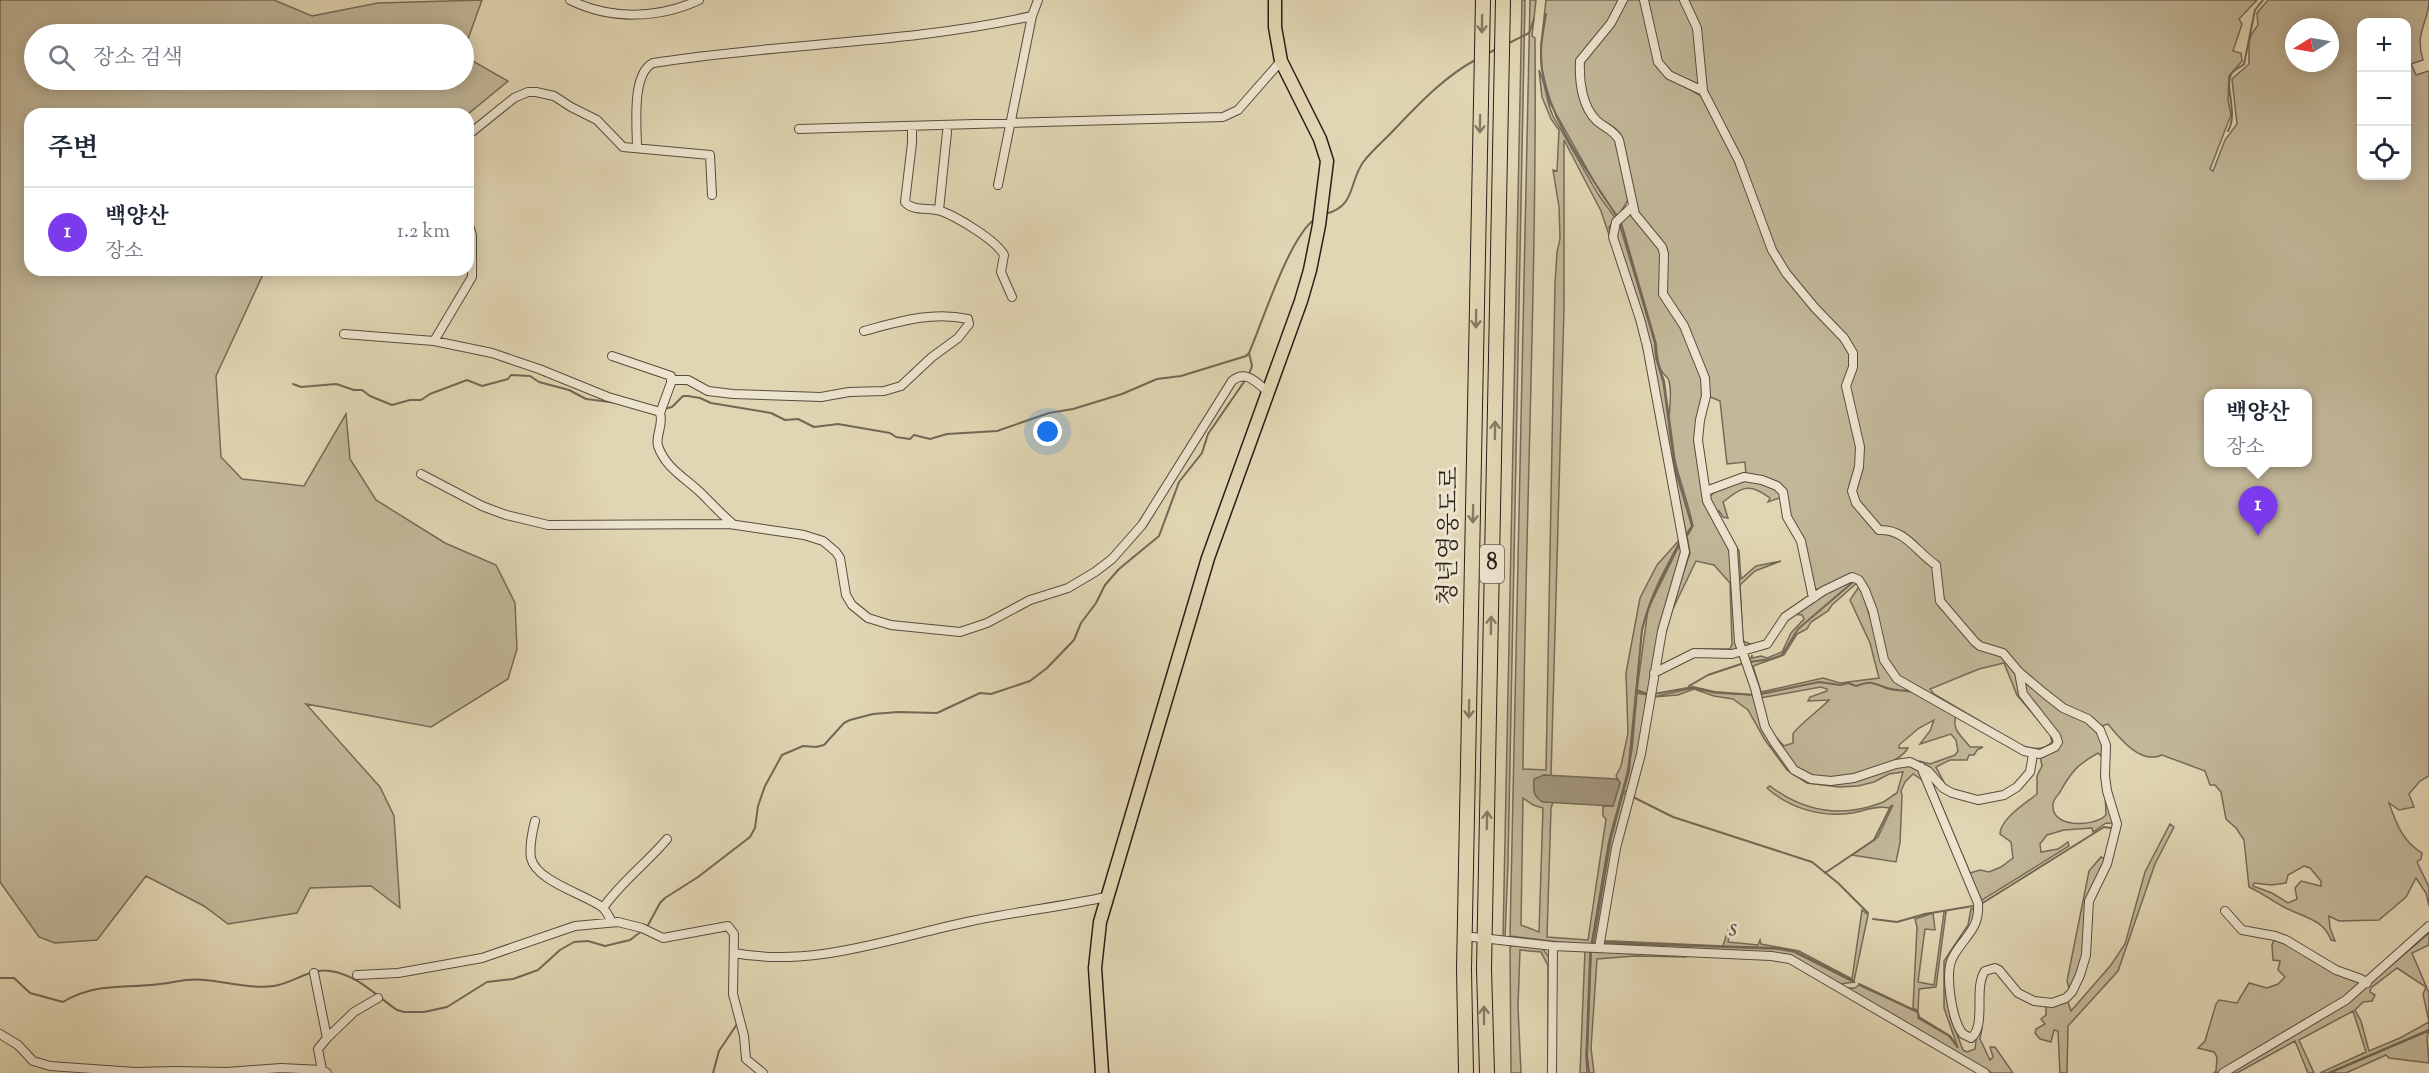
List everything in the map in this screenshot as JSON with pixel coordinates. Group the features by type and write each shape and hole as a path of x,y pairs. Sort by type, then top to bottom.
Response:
{"highway":[{"name":"청년영웅도로","path":"1466,1073 1464,936 1482,0"},
{"name":"청년영웅도로","path":"1487,1073 1484,1026 1485,939 1503,0"}],"main road":[{"path":"1102,1073 1096,1011 1095,954 1106,897 1197,590 1304,292 1327,170 1324,150 1281,61 1276,39 1275,0"}],"street":[{"path":"570,0 584,8 599,12 645,14 661,13 699,0"},
{"path":"998,184 1008,123 1032,16 1038,0"},
{"path":"1623,0 1611,23 1580,61 1583,95 1592,115 1613,131 1619,140 1632,207 1662,247 1664,254 1663,294 1666,303 1684,326 1705,378 1706,396 1698,440 1706,491 1710,510 1733,549 1738,633 1765,727 1790,765 1811,779 1831,782 1866,776 1903,762 1921,767 1952,793 1973,799 1986,799 2011,792 2030,772 2033,754"},
{"path":"1644,0 1658,62 1670,75 1703,91"},
{"path":"1684,0 1697,28 1703,91 1739,160 1772,250 1786,273 1844,338 1853,353 1853,367 1846,386 1860,447 1859,466 1852,491 1853,498 1874,527 1902,534 1936,565 1942,606 1975,642 1980,646 2003,653 2019,672 2056,703 2088,719 2100,730 2106,745 2107,791 2117,824 2107,864 2089,901 2086,955 2080,975 2072,992 2066,998 2052,1003 2034,1001 2018,993 2005,974 1995,968 1990,969 1982,977 1977,1029 1971,1038 1963,1034 1955,1019 1950,965 1952,958 1974,927 1978,914 1978,903 1921,767"},
{"path":"637,148 639,83 644,70 653,63 741,50 906,36 1032,16"},
{"path":"799,129 1229,116 1238,110 1281,61"},
{"path":"474,130 514,98 528,92 554,96 597,120 623,147 710,155 712,195"},
{"path":"912,126 904,202 911,208 939,210 977,231 1002,251 1004,259 1001,272 1012,297"},
{"path":"939,210 947,132"},
{"path":"1595,948 1616,848 1641,754 1662,631 1685,552 1647,346 1613,237 1616,222 1632,207"},
{"path":"434,340 472,276"},
{"path":"612,356 666,373 672,380 688,380 708,391 820,397 849,392 884,391 901,386 932,357 958,338 969,324 968,319 960,317 933,316 905,320 864,331"},
{"path":"344,334 434,340 492,353 608,397 660,413"},
{"path":"421,474 482,506 548,525 733,524 804,535 831,546 840,558 846,596 852,605 874,621 891,625 960,632 987,623 1030,600 1061,591 1095,572 1120,551 1142,525 1232,381 1240,376 1248,376 1268,392"},
{"path":"672,380 660,413 662,423 657,442 667,462 678,475 700,492 733,524"},
{"path":"1706,491 1744,477 1762,480 1777,486 1783,492 1787,517 1801,541 1814,598"},
{"path":"1654,673 1694,653 1732,654 1767,644 1785,617 1848,578 1856,578 1862,584 1868,597 1884,660 1892,674 1987,729 2005,742 2033,754 2050,751 2058,742 2051,728 2023,694 2019,672"},
{"path":"535,821 530,849 531,860 536,868 572,892 603,908 612,922"},
{"path":"603,908 614,892 652,857 667,839"},
{"path":"734,953 765,957 814,956 988,918 1106,897"},
{"path":"2225,911 2242,930 2286,940 2336,970 2367,983"},
{"path":"357,975 398,973 482,958 565,929 612,922 667,938 728,926 734,934 733,994 744,1036 746,1059 763,1073"},
{"path":"2223,1073 2328,1012 2367,983 2429,926"},
{"path":"1464,936 1553,946 1771,956 1790,959 1985,1073"},
{"path":"1552,1073 1553,946"},
{"path":"314,973 327,1038"},
{"path":"0,1034 18,1045 33,1061 50,1066 135,1072 227,1072 281,1068 324,1072 318,1049 354,1012 378,998"}],"shaded area":[{"path":"0,0 274,0 312,16 378,3 482,0 473,24 24,24 24,90 474,90 474,62 508,81 474,109 24,108 24,276 262,276 216,376 221,457 242,479 304,486 346,414 350,459 376,500 445,543 496,565 515,603 517,649 508,679 431,727 306,704 380,787 394,816 400,908 371,886 310,888 297,913 228,924 204,906 146,876 97,940 55,943 39,937 0,882"},
{"path":"1522,0 1525,0 1508,863 1505,938 1503,938"},
{"path":"1530,0 1536,0 1532,36 1535,38 1534,220 1523,769 1546,770 1555,284 1560,239 1559,207 1553,170 1557,171 1559,130 1551,119 1542,97 1539,70 1553,116 1598,194 1616,219 1609,227 1610,233 1640,323 1672,499 1639,324 1601,211 1564,140 1564,308 1551,776 1544,775 1543,802 1553,802 1547,937 1588,940 1606,819 1603,816 1603,806 1613,806 1620,783 1616,776 1621,766 1628,733 1626,673 1640,598 1657,565 1682,537 1654,594 1642,630 1628,770 1609,840 1591,946 1510,936","holes":["1523,798 1543,808 1539,932 1521,925"]},
{"path":"1546,0 1622,0 1610,22 1579,61 1590,116 1615,136 1629,198 1618,217 1600,192 1550,103 1542,70 1541,45"},
{"path":"1625,0 1642,0 1656,63 1668,77 1703,97 1737,161 1771,251 1785,273 1848,347 1851,354 1852,366 1844,386 1859,447 1858,466 1850,491 1852,499 1879,532 1888,532 1903,538 1935,566 1939,602 1974,644 2008,658 2015,670 2023,699 2054,737 2056,742 2049,749 2039,752 2006,741 1988,727 1898,677 1886,660 1875,610 1861,579 1852,575 1823,590 1815,589 1802,541 1786,507 1785,491 1771,481 1746,475 1745,462 1727,464 1720,401 1708,396 1706,378 1685,326 1665,294 1666,254 1664,246 1636,214 1621,139 1594,116 1586,102 1581,62 1612,24","holes":["2004,663 2017,695 2050,734 2052,742 2049,745 2038,749 2022,746 1934,694 1930,689 1979,669"]},
{"path":"1645,0 1683,0 1695,28 1701,86 1664,69"},
{"path":"1686,0 2257,0 2239,19 2242,24 2233,51 2241,53 2242,61 2229,76 2228,100 2231,115 2210,169 2213,171 2225,140 2237,124 2232,79 2249,64 2249,43 2258,25 2257,13 2268,0 2429,0 2420,42 2423,60 2411,64 2416,75 2429,72 2429,776 2420,781 2409,794 2414,807 2399,810 2389,803 2405,838 2422,853 2421,859 2417,862 2429,887 2429,906 2426,893 2416,878 2406,897 2379,920 2339,921 2329,916 2330,928 2335,941 2331,940 2317,922 2249,887 2244,840 2226,819 2221,792 2215,785 2210,785 2205,771 2162,755 2154,757 2139,754 2125,743 2108,724 2099,727 2064,707 2027,678 2010,657 1981,645 1944,605 1939,570 1913,545 1880,529 1854,498 1860,467 1847,386 1854,353 1773,250 1704,91 1699,38","holes":["2304,866 2310,868 2321,881 2321,886 2301,881 2295,888 2297,899 2288,903 2272,893 2253,886 2254,883 2271,885 2286,883 2288,875"]},
{"path":"1632,214 1661,247 1661,284 1683,327 1705,387 1698,420 1706,501 1729,543 1738,650 1681,656 1693,649 1730,649 1732,644 1730,583 1714,565 1696,561 1668,619 1690,553 1687,536 1693,526 1671,440 1669,381 1659,364 1656,343 1621,222"},
{"path":"1619,223 1655,343 1656,358 1663,382 1675,470 1692,526 1686,534 1649,344 1616,238"},
{"path":"1744,479 1770,485 1781,493 1782,497 1768,502 1770,498 1763,493 1746,488 1723,502 1728,518 1723,517 1719,511 1716,512 1739,551 1741,579 1756,566 1781,561 1755,571 1740,585 1743,641 1755,646 1746,648 1742,645 1737,565 1709,497 1717,490"},
{"path":"1681,542 1683,553 1658,636 1648,694 1637,690 1648,609"},
{"path":"1849,580 1858,582 1828,611 1811,622 1807,629 1797,634 1784,655 1753,666 1761,692 1823,678 1840,683 1879,678 1870,643 1850,600 1860,585 1886,669 1956,716 1956,729 1970,747 1983,747 1974,755 1969,755 1967,760 1950,760 1936,767 1945,784 1919,761 1930,764 1955,755 1958,751 1956,740 1951,734 1920,744 1930,731 1934,720 1919,728 1899,745 1899,748 1908,748 1889,764 1858,774 1825,778 1800,772 1767,727 1767,721 1772,733 1784,746 1793,743 1795,731 1829,700 1808,701 1810,697 1827,691 1827,689 1821,687 1760,698 1749,662 1752,655 1752,658 1761,656 1767,658 1782,652 1791,633 1804,619 1802,615 1794,614"},
{"path":"2023,679 2087,720 2102,737 2104,759 2098,753 2076,769 2054,801 2054,812 2058,818 2066,822 2093,822 2106,815 2105,791 2115,824 2106,823 2093,832 2092,828 2064,830 2047,835 2040,844 2041,852 2058,849 2068,842 2069,846 1979,902 1929,776 1970,873 1980,870 1989,872 2013,858 2011,842 2000,834 2001,828 2014,812 2037,794 2037,776 2042,766 2040,756 2060,743 2025,693"},
{"path":"1693,688 1715,693 1755,695 1758,712 1795,774 1855,780 1878,774 1898,765 1916,766 1925,782 1913,774 1905,782 1901,791 1900,843 1896,862 1852,855 1878,837 1893,805 1889,808 1875,808 1852,813 1818,813 1785,801 1767,788 1770,786 1796,801 1823,810 1851,810 1881,803 1897,793 1903,772 1889,774 1874,782 1858,786 1839,787 1807,783 1787,770 1765,740 1748,710 1733,699 1714,696 1694,689 1678,695 1653,697"},
{"path":"1637,693 1648,695 1643,731 1628,793 1623,791 1632,750"},
{"path":"1544,775 1617,779 1620,783 1613,806 1543,802 1535,795 1534,779"},
{"path":"1623,793 1627,795 1596,946 1593,947 1611,839"},
{"path":"2170,824 2174,827 2155,864 2118,971 2068,1026 2067,1073 2060,1073 2058,1031 2054,1030 2051,1042 2040,1039 2035,1033 2036,1029 2045,1024 2041,1019 2046,1015 2046,1007 2033,1003 1995,971 1988,973 1984,979 1980,1039 1990,1060 1993,1057 1990,1047 1995,1047 2013,1073 1992,1073 1845,988 1855,988 1859,985 1915,1011 1918,1013 1918,1018 1949,1036 1958,1048 1944,1008 1944,961 1968,925 1971,909 1976,908 1973,924 1950,958 1948,1000 1950,1016 1963,1050 1967,1052 1975,1049 1984,974 1994,969 2034,1002 2067,999 2071,1011 2111,965 2125,944 2145,872"},
{"path":"2101,857 2107,860 2094,885 2085,955 2070,992 2067,981 2089,871"},
{"path":"1862,910 1868,915 1854,981 1794,951 1777,948 1603,942 1604,935 1604,941 1723,946 1728,930 1730,931 1728,942 1758,945 1760,940 1761,944 1799,951 1852,979"},
{"path":"1944,912 1946,912 1936,987 1919,989 1918,1011 1913,1008 1917,927 1915,919 1933,913 1935,930 1925,929 1918,982 1934,985"},
{"path":"2429,933 2429,945 2412,953 2429,993 2429,1022 2429,1030 2328,1073 2320,1073 2366,1052 2353,1011 2299,1040 2314,1073 2308,1073 2295,1041 2237,1073 2228,1073 2345,1005","holes":["2397,968 2426,987 2423,994 2429,1022 2369,1051 2361,1021 2355,1010 2363,1002 2372,1001 2375,995 2370,992 2371,988"]},
{"path":"2275,938 2363,981 2342,1000 2214,1073 2217,1057 2214,1052 2198,1048 2205,1041 2216,1004 2219,1000 2237,1003 2249,983 2267,988 2278,984 2285,977 2278,970 2280,961 2273,960 2272,945"},
{"path":"1603,943 1776,949 1794,952 1854,982 1840,984 1797,961 1607,947"},
{"path":"1514,945 1542,948 1549,957 1550,1073 1548,1073 1548,966 1541,952 1520,950 1518,1007 1521,1073 1511,1073 1510,947"},
{"path":"1585,950 1590,950 1587,1073 1580,1073"},
{"path":"1591,950 1681,954 1685,957 1635,956 1597,959 1591,1048 1594,1073 1589,1073 1587,1056"},
{"path":"2429,1031 2427,1037 2429,1063 2389,1058 2386,1055 2346,1073 2330,1073"}],"waterway":[{"path":"2228,131 2232,116 2230,78 2233,72 2244,64 2255,10 2263,0"},
{"path":"1546,14 1542,42 1542,70 1553,109 1583,165 1617,217"},
{"path":"1509,43 1529,33 1534,19"},
{"path":"1487,54 1498,48"},
{"path":"1325,214 1335,210 1347,199 1359,169 1373,151 1430,93 1477,59"},
{"path":"664,409 672,407 683,396 688,396 711,403 771,413 785,420 798,419 814,427 838,424 910,439 914,435 930,439 947,434 997,431 1049,413 1073,409 1122,394 1157,379 1181,376 1246,356 1286,261 1305,229 1315,219"},
{"path":"1621,224 1664,381 1676,470 1692,526 1688,534"},
{"path":"1249,353 1252,366 1249,374"},
{"path":"293,384 301,387 336,384 362,390 392,405 410,400 421,400 430,394 467,380 482,386 508,379 511,375 530,376 539,382 569,390 586,399 618,403"},
{"path":"0,978 14,978 30,993 63,1002 87,991 110,987 192,980 266,987 315,972 330,971 358,981 397,1010 424,1012 447,1007 487,982 513,979 538,970 560,950 574,942 588,941 605,946 630,940 647,927 665,898 698,877 750,837 755,828 758,806 765,786 782,755 803,746 824,745 844,723 850,720 873,714 937,713 980,693 991,694 1030,681 1047,668 1074,640 1081,623 1096,603 1105,585 1119,569 1159,536 1179,482 1202,453 1208,434 1246,379"},
{"path":"1592,944 1610,840 1629,771 1642,630 1663,574 1680,542"},
{"path":"1750,662 1782,655 1798,629 1853,582"},
{"path":"1689,686 1708,675 1744,663"},
{"path":"1761,694 1819,682 1840,685 1848,683 1856,686 1870,683 1913,692"},
{"path":"1654,694 1693,687 1715,692 1755,695"},
{"path":"1637,691 1648,694"},
{"path":"1633,797 1673,817 1812,862 1838,883 1868,913"},
{"path":"1825,873 1874,840 1891,806"},
{"path":"1981,904 2104,827 2111,828"},
{"path":"1873,919 1897,922 1925,914 1973,906"},
{"name":"s","path":"1603,943 1776,948 1794,951 1854,982"},
{"path":"1589,1073 1587,1056 1591,950"},
{"name":"s","path":"1859,984 1918,1012 1919,1017 1950,1036 1957,1046"},
{"path":"713,1073 719,1051 737,1024"},
{"path":"2329,1073 2429,1030"}],"place":[{"name":"백양산","path":"2258,536"}]}
